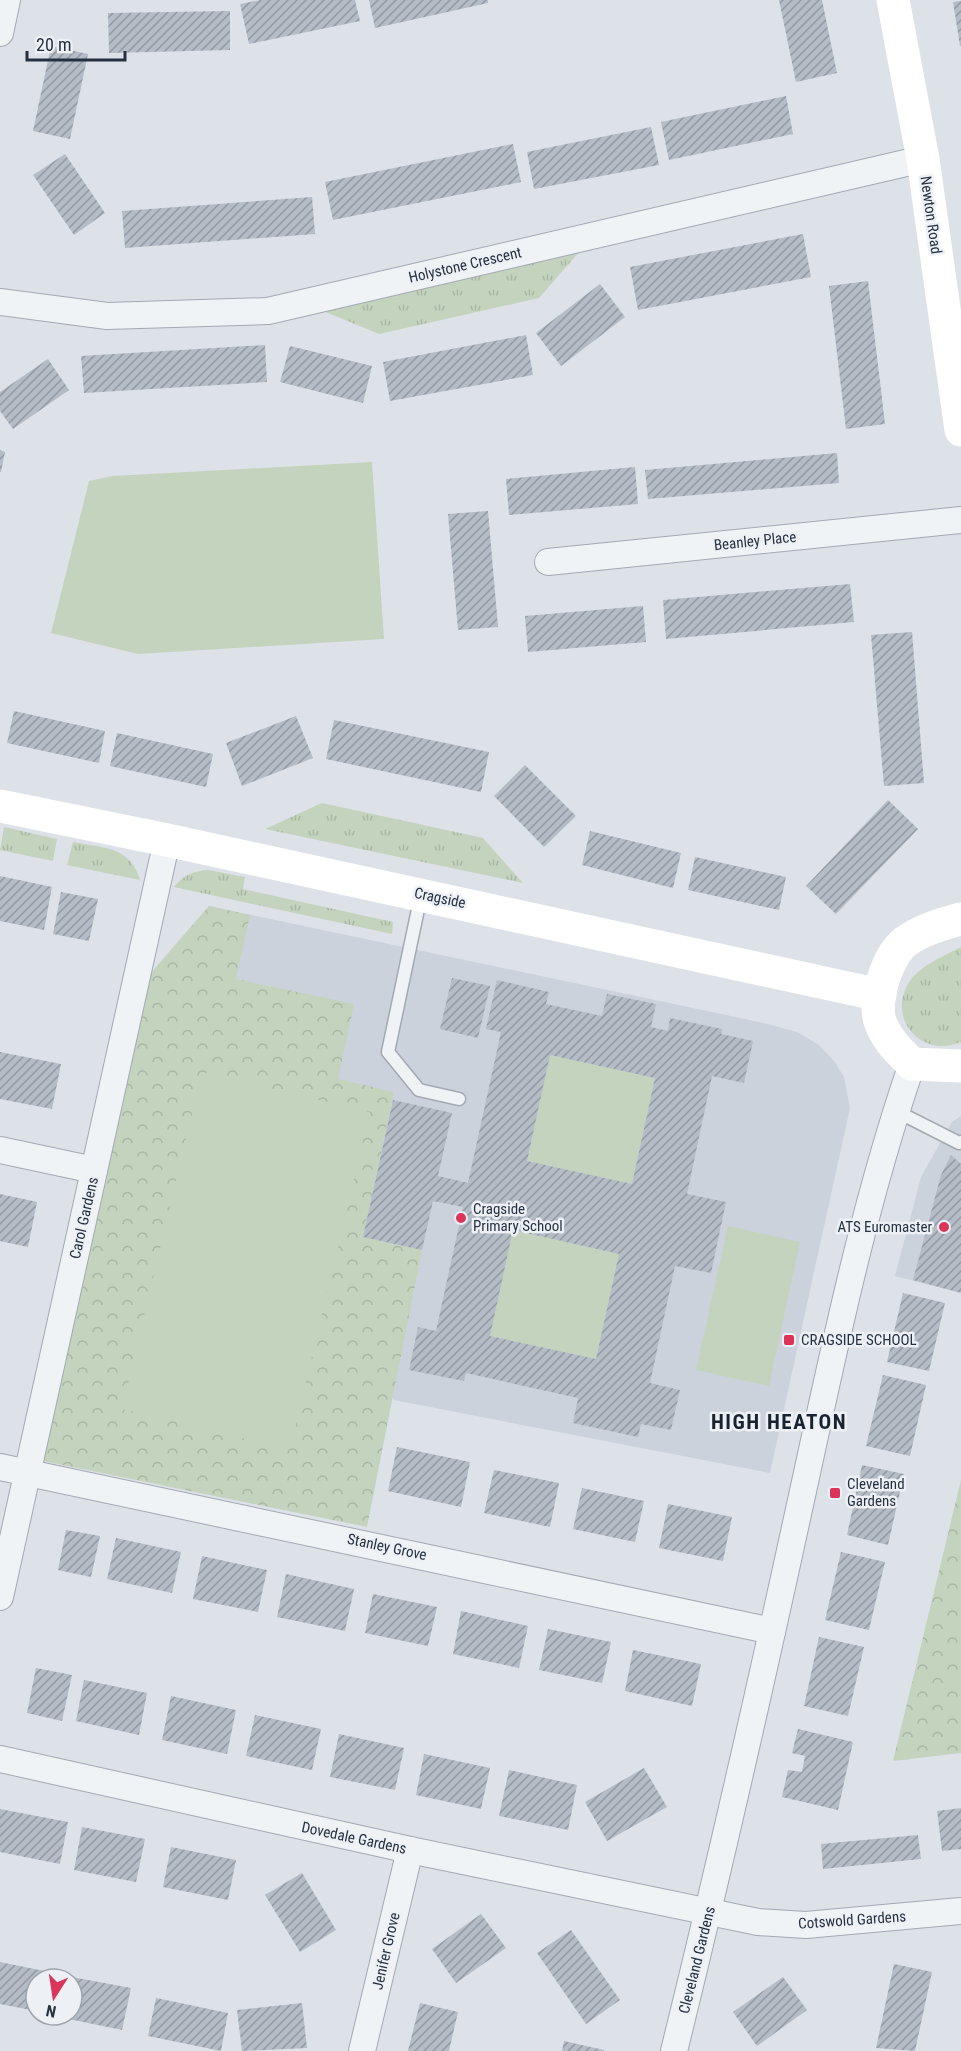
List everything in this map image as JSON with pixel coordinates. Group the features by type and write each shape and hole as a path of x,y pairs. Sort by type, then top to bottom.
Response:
{"street":[{"path":"0,33 7,0"},
{"name":"Newton Road","path":"893,0 923,159 961,430"},
{"name":"Holystone Crescent","path":"0,302 107,316 268,311 923,159"},
{"name":"Beanley Place","path":"548,562 961,520"},
{"name":"Cragside","path":"0,806 421,894 880,995"},
{"name":"Carol Gardens","path":"0,1597 167,840"},
{"path":"961,919 935,926 904,943 888,962 880,995 879,1021 891,1043 912,1064 961,1066"},
{"name":"Cleveland Gardens","path":"674,2051 708,1913 822,1405 896,1111 912,1064"},
{"path":"0,1150 94,1170"},
{"name":"Stanley Grove","path":"0,1467 772,1631"},
{"name":"Dovedale Gardens","path":"0,1759 708,1913"},
{"name":"Jenifer Grove","path":"362,2051 410,1850"},
{"name":"Cotswold Gardens","path":"708,1913 758,1922 806,1925 961,1911"}],"lane":[{"path":"421,894 388,1052 419,1090 459,1099"},
{"path":"896,1111 961,1142"}],"shaded area":[{"name":"Cragside Primary School","path":"209,906 764,1023 797,1032 819,1045 834,1061 844,1077 850,1108 770,1473 394,1400 151,973"},
{"path":"961,1116 961,1293 895,1276 921,1177 952,1122"}],"green space":[{"path":"580,251 539,298 379,334 323,311"},
{"path":"372,462 384,639 138,654 51,633 89,481 113,476"},
{"path":"322,803 483,838 523,883 265,829"},
{"path":"4,827 57,839 53,861 0,850"},
{"path":"73,842 114,850 130,861 140,880 67,865"},
{"path":"208,870 245,877 243,889 393,922 392,934 174,887 189,874"},
{"path":"209,906 250,915 236,979 354,1004 338,1079 394,1092 363,1237 422,1250 367,1527 43,1461 151,973"},
{"path":"961,947 961,1042 947,1046 922,1041 912,1033 902,1011 903,998 908,984 918,972 932,962"},
{"path":"550,1055 655,1078 632,1184 527,1161"},
{"path":"202,1072 370,1112 290,1449 122,1409"},
{"path":"728,1226 800,1242 769,1386 696,1370"},
{"path":"513,1230 619,1254 596,1359 490,1336"},
{"path":"961,1480 961,1753 893,1761"}],"building":[{"path":"260,0 355,0 360,21 249,44 240,4"},
{"path":"369,0 488,0 488,3 375,28"},
{"path":"779,0 822,0 837,73 796,82"},
{"path":"961,1 961,46 960,46 953,2"},
{"path":"230,11 230,50 109,53 108,13"},
{"path":"51,46 88,54 70,139 33,131"},
{"path":"786,96 793,134 669,160 661,122"},
{"path":"651,127 659,165 534,189 527,152"},
{"path":"513,144 521,182 333,220 325,182"},
{"path":"65,154 105,213 74,235 33,175"},
{"path":"312,197 315,234 125,248 122,211"},
{"path":"803,234 811,277 638,310 630,267"},
{"path":"868,281 885,424 846,429 829,286"},
{"path":"600,284 625,317 561,366 536,333"},
{"path":"526,335 533,375 390,401 383,362"},
{"path":"265,345 267,382 84,393 81,356"},
{"path":"290,346 372,366 363,403 280,382"},
{"path":"48,359 69,390 13,429 0,411 0,392"},
{"path":"0,450 5,452 1,472 0,472"},
{"path":"837,453 839,483 648,499 645,470"},
{"path":"635,467 638,504 509,515 506,479"},
{"path":"488,511 498,627 458,630 448,514"},
{"path":"850,584 854,622 666,639 663,600"},
{"path":"643,606 646,642 528,652 525,616"},
{"path":"912,632 924,783 884,786 871,635"},
{"path":"14,711 105,731 99,763 7,743"},
{"path":"296,716 313,758 242,786 226,743"},
{"path":"334,720 489,752 481,792 326,759"},
{"path":"117,733 213,754 206,787 110,766"},
{"path":"525,765 576,816 544,847 494,796"},
{"path":"888,800 918,829 836,914 806,886"},
{"path":"590,831 681,853 673,888 582,865"},
{"path":"695,857 786,877 779,910 688,890"},
{"path":"0,876 52,887 44,930 0,921"},
{"path":"61,892 98,899 89,941 53,934"},
{"path":"452,978 490,986 478,1038 440,1029"},
{"path":"497,980 549,992 546,1004 602,1016 607,994 656,1004 651,1027 668,1031 670,1018 722,1029 721,1034 753,1041 744,1083 712,1076 687,1194 726,1202 711,1273 675,1266 650,1383 680,1390 671,1430 641,1424 638,1437 573,1423 578,1398 466,1373 464,1381 409,1370 418,1327 436,1331 463,1207 433,1201 422,1250 363,1237 393,1100 452,1113 438,1176 468,1183 501,1032 486,1029","holes":["550,1055 655,1078 632,1184 527,1161","513,1230 619,1254 596,1359 490,1336"]},
{"path":"0,1052 61,1064 52,1109 0,1099"},
{"name":"ATS Euromaster","path":"951,1155 961,1164 961,1293 913,1280 941,1175"},
{"path":"0,1194 37,1202 28,1247 0,1241"},
{"path":"903,1293 945,1303 929,1371 887,1362"},
{"path":"883,1375 926,1385 910,1456 866,1446"},
{"path":"397,1447 470,1462 461,1507 388,1491"},
{"path":"862,1465 904,1474 888,1545 847,1535"},
{"path":"494,1470 559,1483 550,1527 484,1513"},
{"path":"582,1488 644,1501 635,1542 573,1529"},
{"path":"668,1504 732,1517 723,1561 659,1548"},
{"path":"66,1530 100,1536 91,1577 58,1570"},
{"path":"116,1538 181,1552 172,1593 107,1579"},
{"path":"841,1552 885,1562 869,1630 825,1620"},
{"path":"202,1556 267,1570 258,1612 193,1599"},
{"path":"286,1574 354,1589 345,1631 277,1617"},
{"path":"373,1594 437,1607 428,1646 365,1633"},
{"path":"461,1611 528,1626 519,1668 453,1654"},
{"path":"548,1629 611,1642 602,1683 539,1670"},
{"path":"819,1637 864,1647 848,1716 804,1706"},
{"path":"633,1650 701,1664 692,1706 625,1691"},
{"path":"36,1668 72,1675 62,1721 27,1713"},
{"path":"84,1680 147,1693 139,1735 76,1721"},
{"path":"171,1696 236,1710 227,1754 162,1740"},
{"path":"255,1715 321,1729 312,1770 246,1756"},
{"path":"798,1729 853,1742 838,1810 782,1797 788,1770 802,1772 805,1756 792,1753"},
{"path":"339,1734 404,1748 395,1790 330,1777"},
{"path":"424,1754 490,1768 481,1809 416,1795"},
{"path":"644,1768 667,1807 607,1841 585,1802"},
{"path":"509,1770 577,1785 568,1830 499,1816"},
{"path":"961,1808 961,1849 942,1851 937,1811"},
{"path":"0,1809 68,1822 60,1864 0,1852"},
{"path":"82,1827 145,1839 136,1882 74,1870"},
{"path":"918,1835 921,1859 823,1869 821,1844"},
{"path":"171,1847 236,1860 228,1900 163,1887"},
{"path":"302,1873 336,1930 300,1952 265,1895"},
{"path":"481,1914 506,1948 456,1983 432,1949"},
{"path":"571,1930 620,2000 586,2024 537,1953"},
{"path":"0,1962 25,1967 24,2009 0,2004"},
{"path":"894,1964 932,1972 915,2051 876,2048"},
{"path":"783,1977 807,2010 757,2046 733,2012"},
{"path":"84,1979 131,1988 122,2030 84,2022"},
{"path":"156,1998 228,2013 221,2051 148,2036"},
{"path":"302,2003 307,2048 242,2051 237,2010"},
{"path":"420,2003 458,2012 449,2051 408,2051"},
{"path":"564,2041 604,2050 604,2051 562,2051"}],"place":[{"name":"Cragside Primary School","path":"461,1218"},
{"name":"ATS Euromaster","path":"944,1227"},
{"name":"CRAGSIDE SCHOOL","path":"789,1340"},
{"name":"Cleveland Gardens","path":"835,1493"}],"district":[{"name":"HIGH HEATON","path":"779,1422"}]}
